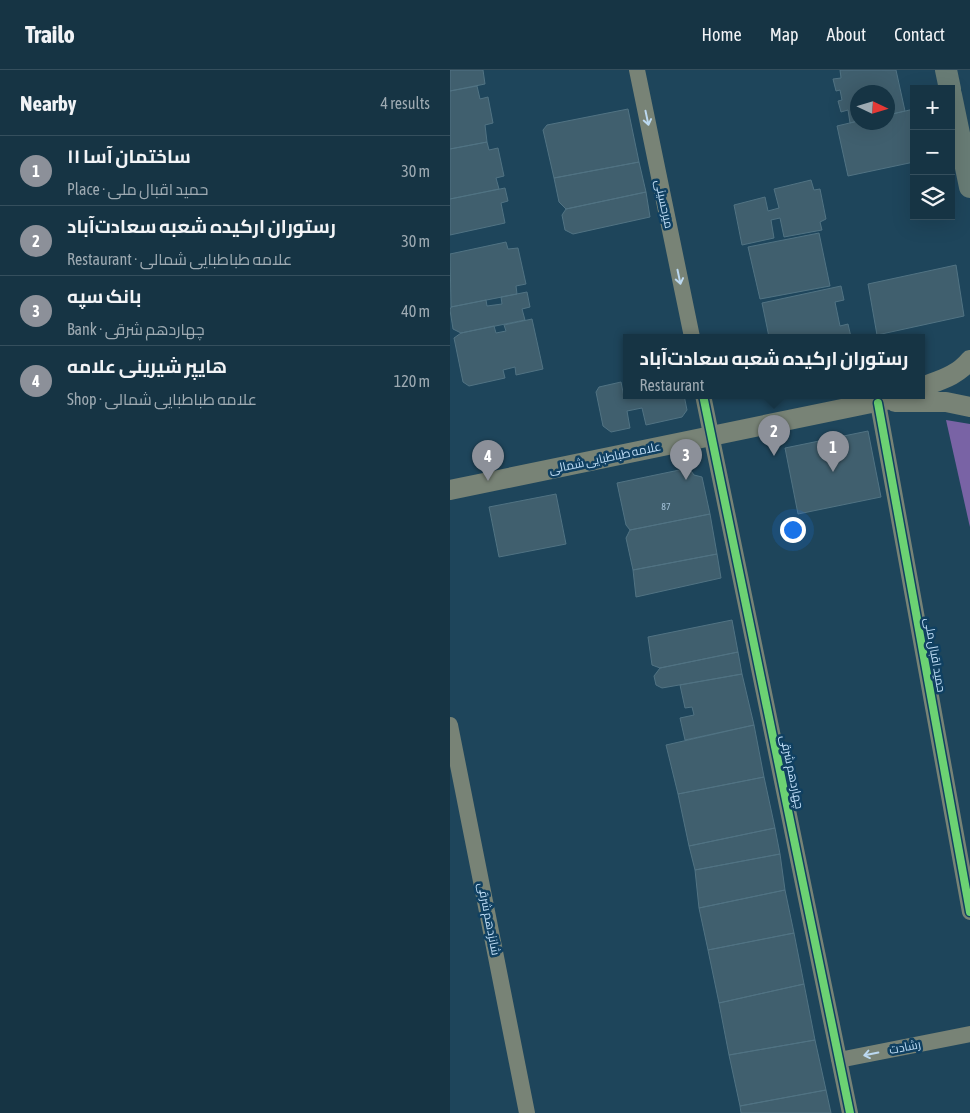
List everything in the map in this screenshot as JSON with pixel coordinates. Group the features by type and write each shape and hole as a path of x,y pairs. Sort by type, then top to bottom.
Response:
{"main road":[{"path":"946,70 949,85"},
{"path":"955,114 970,187"}],"street":[{"name":"میرحسینی","path":"637,70 691,334"},
{"path":"925,386 950,377 962,370 970,360"},
{"path":"925,391 970,380"},
{"path":"704,399 712,436"},
{"name":"علامه طباطبایی شمالی","path":"878,402 887,399"},
{"name":"علامه طباطبایی شمالی","path":"450,490 892,399"},
{"name":"علامه طباطبایی شمالی","path":"878,402 946,402 970,407"},
{"name":"حمید اقبال ملی","path":"878,402 970,912"},
{"name":"چهاردهم شرقی","path":"712,436 850,1113"},
{"name":"شانزدهم شرقی","path":"450,725 527,1113"},
{"name":"رشادت","path":"839,1060 970,1034"}],"shaded area":[{"path":"946,420 970,424 970,527 969,523"}],"building":[{"path":"450,70 483,70 485,84 450,91"},
{"path":"840,70 896,70 905,111 895,113 895,85 850,85 850,123 848,110 841,112 838,101 842,100 840,90 836,91 833,79 841,78"},
{"path":"477,86 480,99 488,97 493,123 485,125 487,142 450,149 450,91"},
{"path":"628,109 639,162 554,178 543,130 547,125"},
{"path":"910,110 910,163 848,176 837,126 850,123 850,130 895,130 895,113"},
{"path":"487,142 489,150 498,148 504,176 496,178 499,189 450,199 450,149"},
{"path":"639,162 646,192 566,209 559,202 554,178"},
{"path":"811,180 814,190 820,189 826,219 820,222 822,230 784,237 780,218 771,220 774,238 742,245 734,205 765,197 768,211 779,208 774,189"},
{"path":"505,188 508,201 501,203 505,223 450,235 450,199"},
{"path":"646,192 650,217 573,234 565,230 562,215 566,209"},
{"path":"819,233 830,286 760,299 748,247"},
{"path":"506,242 508,249 518,248 526,284 516,286 517,294 451,307 450,254"},
{"path":"956,265 964,316 877,334 868,284"},
{"path":"841,286 844,300 835,302 840,326 848,324 850,334 768,334 762,303"},
{"path":"527,292 530,307 522,309 525,320 461,333 453,329 451,307 486,300 487,306 502,304 501,297"},
{"path":"532,319 543,369 516,375 515,367 503,370 505,378 469,386 463,382 454,338 461,333 494,326 496,333 506,331 504,325"},
{"path":"621,382 623,399 685,399 687,410 682,417 646,425 642,408 627,411 630,428 611,432 603,426 596,392 599,387"},
{"path":"868,431 881,497 798,514 785,448"},
{"path":"689,468 694,475 702,477 710,514 630,530 626,525 617,483"},
{"path":"556,494 566,544 499,557 489,507"},
{"path":"710,514 717,554 633,570 626,538 630,530"},
{"path":"717,554 721,578 636,597 633,570"},
{"path":"732,620 738,652 660,668 652,665 648,637"},
{"path":"738,652 742,674 662,688 656,685 654,676 660,668"},
{"path":"742,674 754,725 685,740 680,718 694,715 692,707 685,708 680,685"},
{"path":"754,725 764,777 678,794 666,745"},
{"path":"764,777 775,828 689,846 678,794"},
{"path":"775,828 780,854 695,870 689,846"},
{"path":"780,854 785,890 699,908 695,870"},
{"path":"785,890 794,933 708,950 699,908"},
{"path":"794,933 804,984 719,1003 708,950"},
{"path":"804,984 815,1040 729,1055 719,1003"},
{"path":"815,1040 826,1090 740,1106 729,1055"},
{"path":"826,1090 831,1113 741,1113 740,1106"}],"cycle path":[{"path":"704,399 850,1113"},
{"path":"878,403 970,912"}],"place":[{"name":"رستوران ارکیده شعبه سعادت‌آباد","path":"774,456"},
{"name":"ساختمان آسا ۱۱","path":"833,472"},
{"name":"بانک سپه","path":"686,480"},
{"name":"هایپر شیرینی علامه","path":"488,481"}]}
